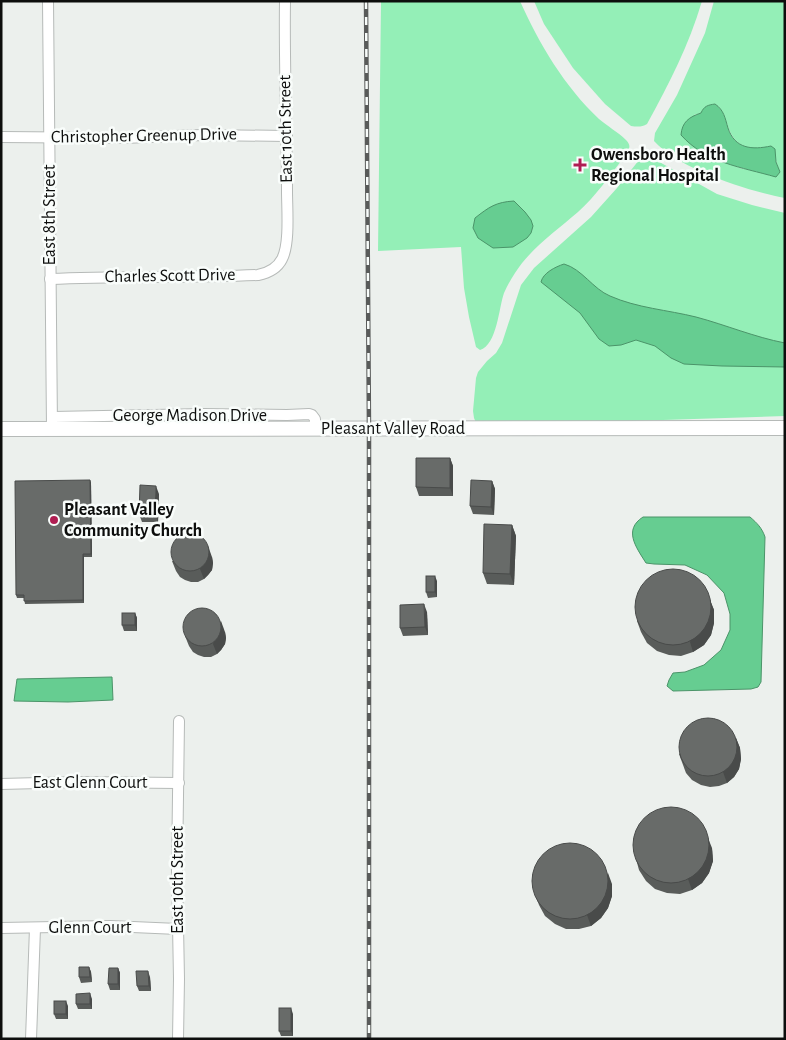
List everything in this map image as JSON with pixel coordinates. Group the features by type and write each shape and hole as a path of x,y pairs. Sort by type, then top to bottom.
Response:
{"street":[{"name":"East 8th Street","path":"48,1 52,422"},
{"name":"East 10th Street","path":"283,257 287,231 285,1"},
{"name":"Christopher Greenup Drive","path":"1,137 287,136"},
{"name":"Charles Scott Drive","path":"50,279 258,275 273,270 283,257"},
{"name":"Pleasant Valley Road","path":"1,429 52,422 315,428 785,428"},
{"name":"East 10th Street","path":"178,1039 177,871 179,721"},
{"name":"East Glenn Court","path":"1,784 78,782 179,783"},
{"name":"Glenn Court","path":"1,928 110,926 178,929"},
{"path":"30,1039 35,928"}],"shaded area":[{"path":"381,1 520,1 544,49 564,79 599,119 623,137 629,144 629,150 625,156 591,199 536,248 521,264 504,293 494,333 486,347 480,350 476,347 469,317 464,288 461,247 378,251"},
{"path":"534,1 702,1 685,49 663,94 647,124 638,127 631,126 605,104 573,68 544,24"},
{"path":"714,1 785,1 785,198 752,190 715,177 680,161 654,141 655,133 677,95 705,33","holes":["715,104 723,113 730,132 738,143 749,148 771,146 780,172 776,176 740,168 718,160 694,115"]},
{"path":"715,104 722,112 731,135 740,144 751,148 771,146 775,149 776,162 780,172 776,177 737,167 713,158 701,152 681,135 687,121 701,113 706,106"},
{"path":"644,156 654,159 717,194 785,213 785,416 477,425 473,411 476,378 478,372 496,353 502,343 521,285 534,268 591,217"},
{"path":"514,201 531,220 533,226 527,238 513,247 493,248 478,238 473,228 475,218 493,206"},
{"path":"564,264 576,270 604,293 620,300 696,317 762,338 785,343 785,367 684,364 671,358 655,346 636,340 621,345 609,346 599,339 580,313 541,282 547,273"},
{"path":"643,517 750,517 761,528 765,537 761,682 758,687 751,689 673,691 667,686 673,673 685,672 704,665 721,650 730,630 730,614 724,593 707,575 685,565 646,563 633,539 634,527"},
{"path":"112,677 113,700 68,702 14,701 17,679"}],"building":[{"path":"416,458 450,458 450,488 416,487"},
{"name":"Pleasant Valley Community Church","path":"90,480 91,554 83,554 83,600 24,601 24,595 16,595 15,481"},
{"path":"471,480 492,481 491,507 470,506"},
{"path":"140,485 156,486 155,514 139,514"},
{"path":"484,524 512,525 510,574 483,573"},
{"path":"190,533 204,538 209,552 204,566 190,571 176,566 171,552 176,538"},
{"path":"673,569 687,572 700,580 708,593 711,607 708,621 700,634 687,642 673,645 659,642 646,634 638,621 635,607 638,593 646,580 659,572"},
{"path":"426,576 435,576 435,592 426,592"},
{"path":"424,604 425,627 400,628 400,605"},
{"path":"202,608 216,613 221,627 216,641 202,646 188,641 183,627 188,613"},
{"path":"122,613 135,613 135,625 122,625"},
{"path":"702,718 714,718 729,726 737,741 737,753 729,768 714,776 702,776 687,768 679,753 679,741 687,726"},
{"path":"671,807 685,810 698,818 706,831 709,845 706,859 698,872 685,880 671,883 657,880 644,872 636,859 633,845 636,831 644,818 657,810"},
{"path":"570,843 584,846 597,854 605,867 608,881 605,895 597,908 584,916 570,919 556,916 543,908 535,895 532,881 535,867 543,854 556,846"},
{"path":"79,967 89,967 90,977 79,977"},
{"path":"109,968 118,968 118,984 108,984"},
{"path":"136,971 148,971 149,986 137,986"},
{"path":"90,993 90,1004 76,1004 76,994"},
{"path":"54,1001 66,1001 66,1014 54,1014"},
{"path":"279,1008 291,1008 291,1031 279,1031"}],"railway":[{"path":"366,1 369,429 369,1039"}],"place":[{"name":"Owensboro Health Regional Hospital","path":"580,165"},
{"name":"Pleasant Valley Community Church","path":"54,520"}]}
